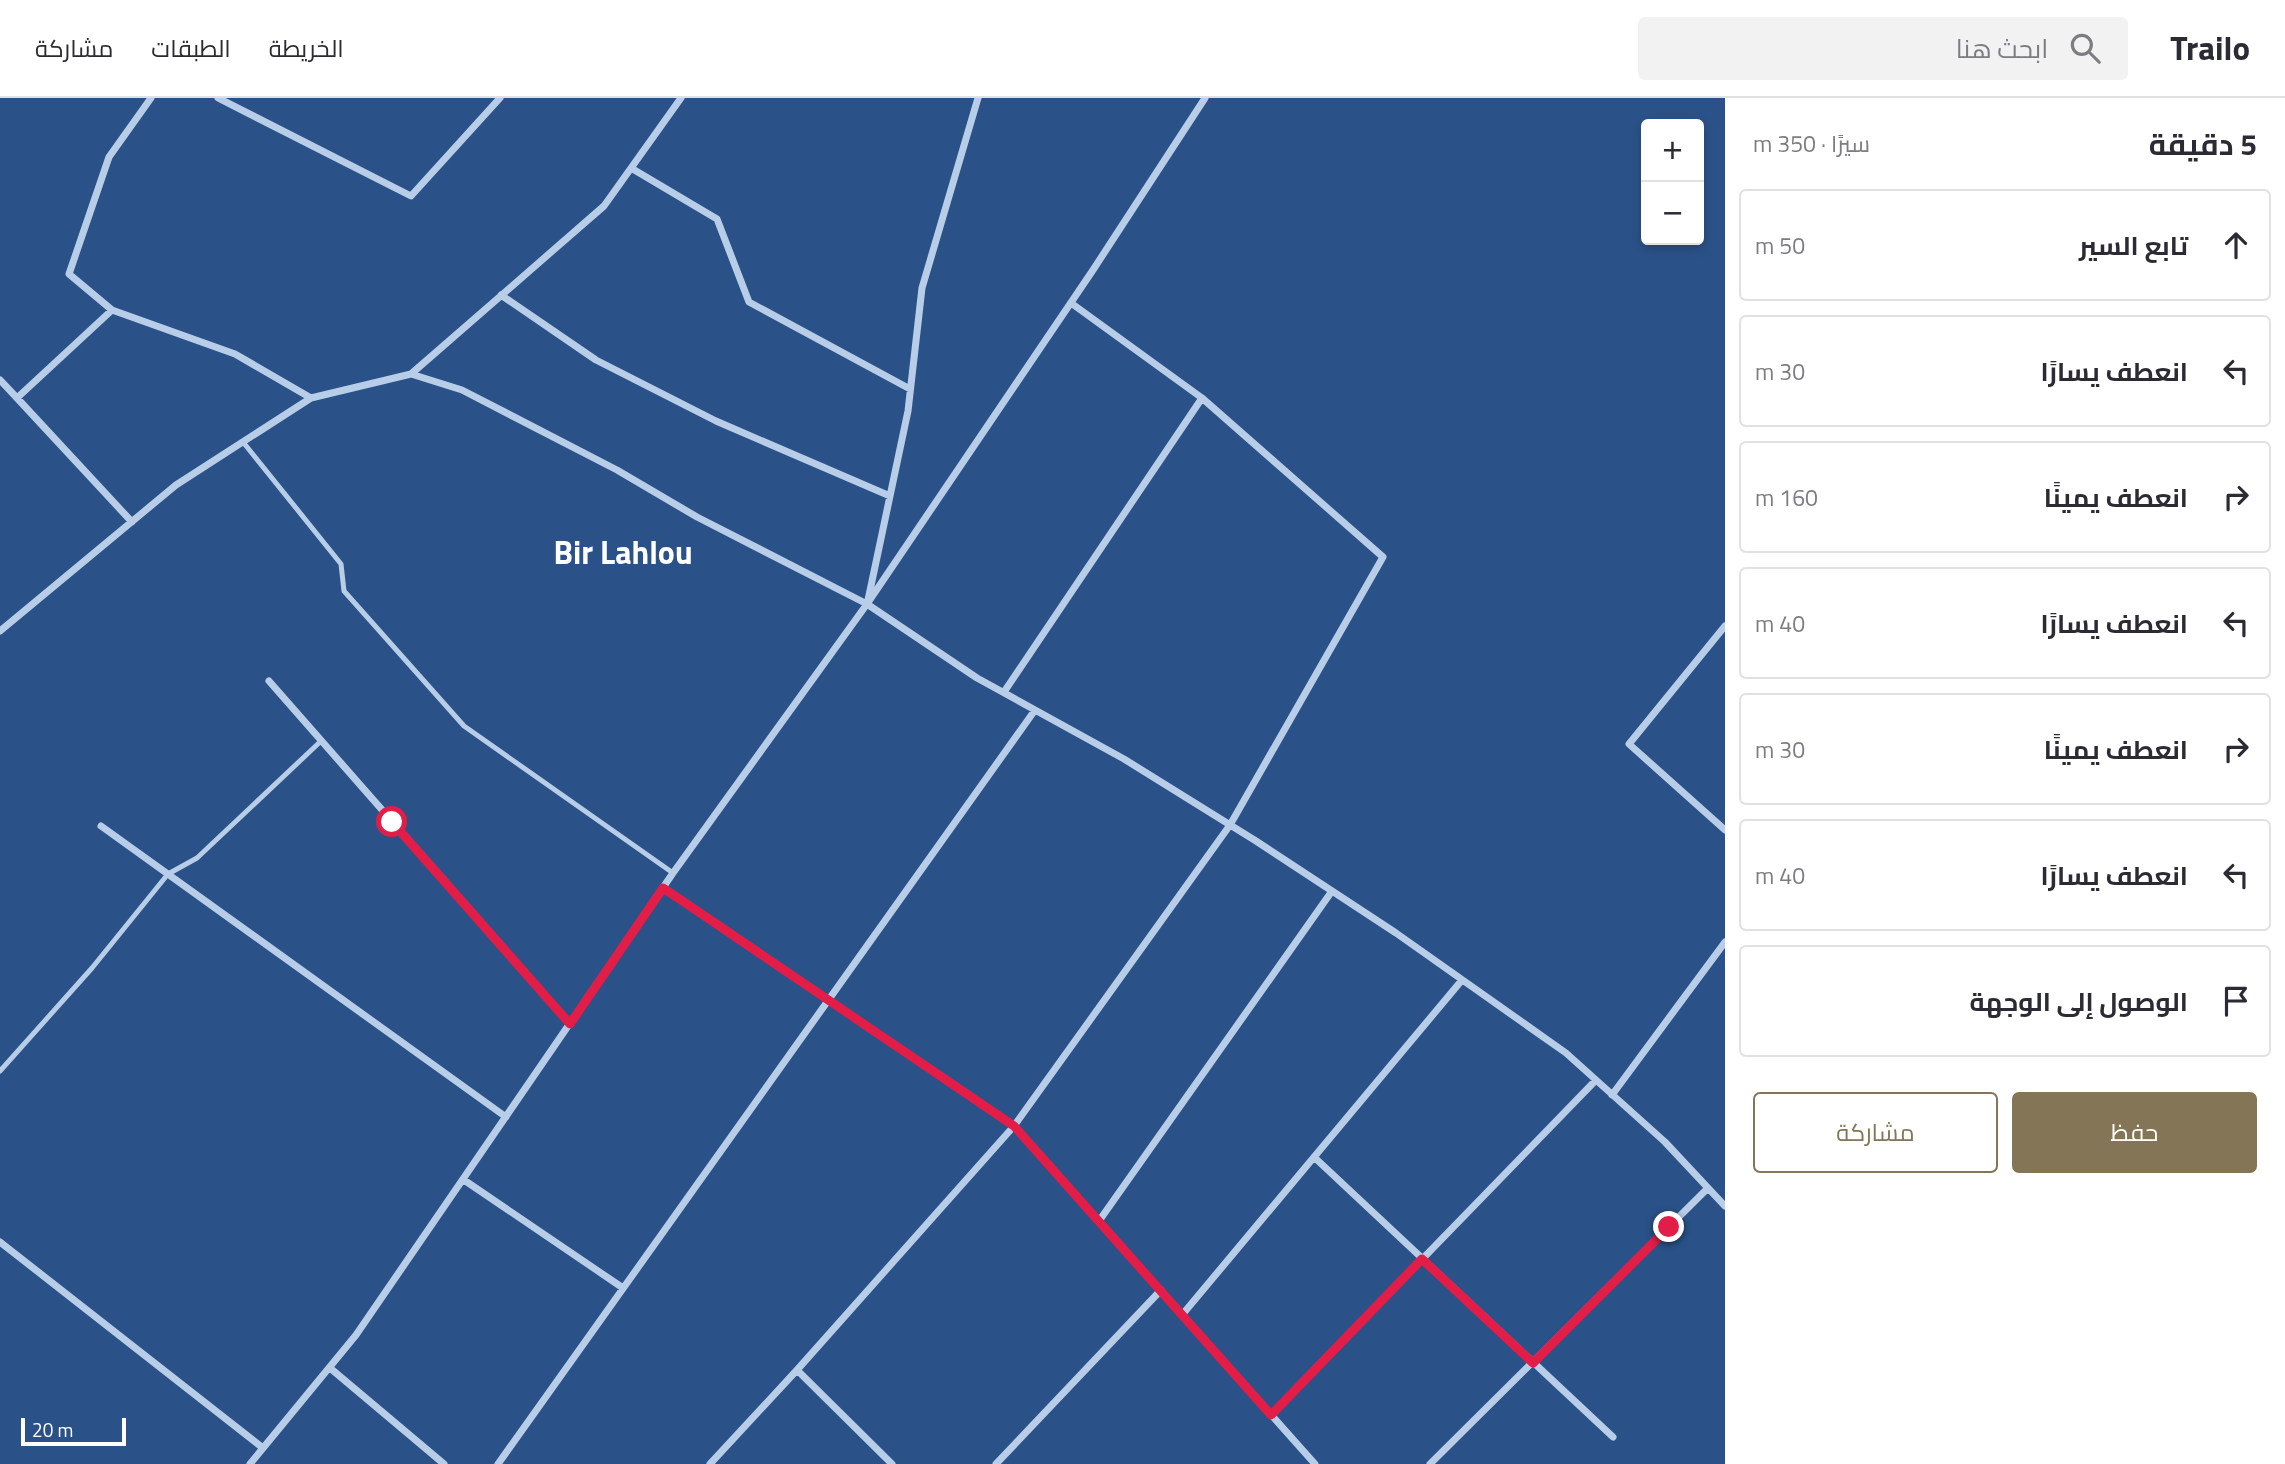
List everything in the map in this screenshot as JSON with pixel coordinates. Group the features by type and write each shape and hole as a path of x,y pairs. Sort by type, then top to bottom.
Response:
{"street":[{"path":"151,98 109,158 69,274 112,310 235,354 311,398"},
{"path":"218,98 411,196 500,98"},
{"path":"0,631 176,485 311,398 411,374 604,206 681,98"},
{"path":"867,604 908,411 922,288 978,98"},
{"path":"250,1464 356,1335 673,873 867,604 1071,303 1205,98"},
{"path":"631,168 717,219 749,302 910,389"},
{"path":"501,295 596,360 716,421 890,496"},
{"path":"710,1464 1014,1126 1230,825 1383,557 1202,398 1071,303"},
{"path":"17,398 112,310"},
{"path":"411,374 462,390 617,470 697,517 867,604 977,678 1124,759 1230,825 1332,891 1566,1054 1665,1142 1725,1206"},
{"path":"0,380 132,522"},
{"path":"1004,692 1202,398"},
{"path":"1725,626 1629,744 1725,830"},
{"path":"269,681 570,1024"},
{"path":"498,1464 1035,710"},
{"path":"101,826 506,1117"},
{"path":"663,888 1014,1126 1315,1464"},
{"path":"1099,1221 1332,891"},
{"path":"1612,1095 1725,942"},
{"path":"1182,1315 1462,980"},
{"path":"1271,1415 1596,1080"},
{"path":"1314,1157 1612,1437"},
{"path":"464,1180 623,1288"},
{"path":"1430,1464 1708,1188"},
{"path":"0,1241 263,1448"},
{"path":"996,1464 1161,1290"},
{"path":"330,1367 444,1464"},
{"path":"797,1370 892,1464"}],"lane":[{"path":"243,442 341,564 344,591 464,726 673,873"},
{"path":"0,1072 92,968 168,874 197,858 321,741"}],"district":[{"name":"Bir Lahlou","path":"623,553"}],"route":[{"path":"392,822 570,1024 663,888 684,902 1014,1126 1271,1415 1422,1259 1533,1363 1669,1227"}]}
